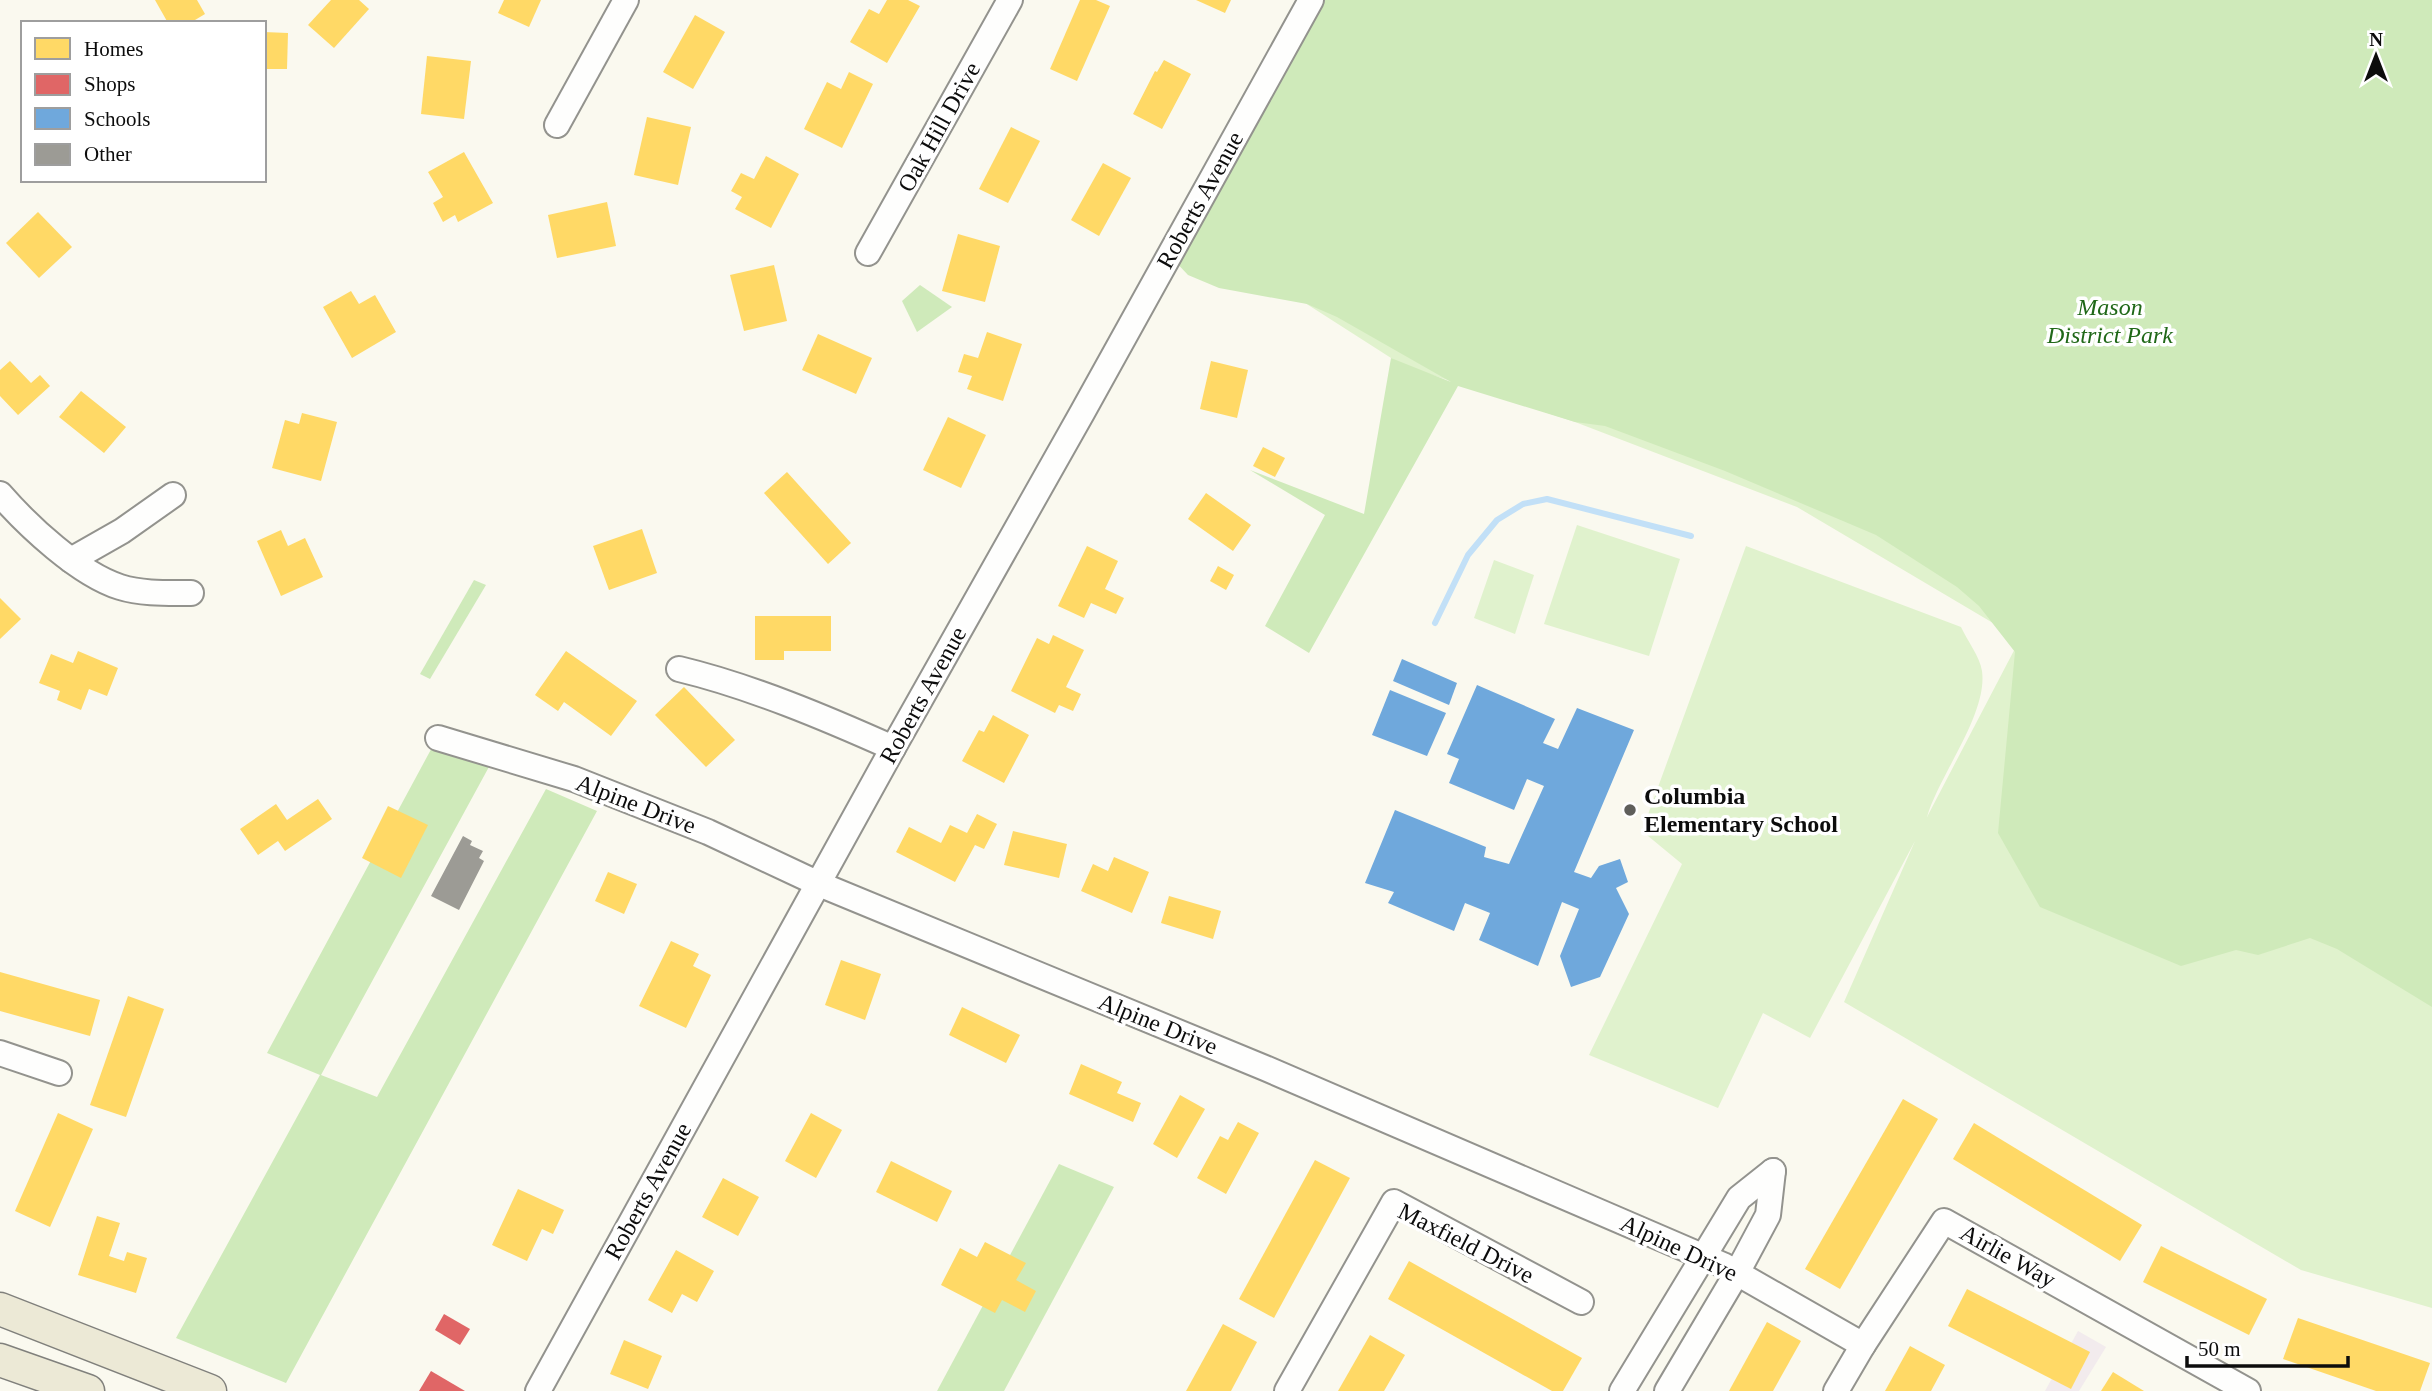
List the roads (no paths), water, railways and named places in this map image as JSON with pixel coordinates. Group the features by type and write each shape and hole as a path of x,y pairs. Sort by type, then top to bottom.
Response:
{"main road":[{"path":"0,1309 210,1391"},
{"path":"0,1360 88,1391"}],"street":[{"path":"557,125 626,0"},
{"name":"Oak Hill Drive","path":"868,253 1010,0"},
{"name":"Roberts Avenue","path":"538,1391 1311,0"},
{"path":"0,494 71,560 96,577 121,587 156,593 191,593"},
{"path":"71,560 122,531 173,495"},
{"path":"679,669 710,676 853,730 893,748"},
{"name":"Alpine Drive","path":"439,738 574,779 708,832 819,884 1242,1058 1702,1256 1863,1345"},
{"path":"0,1053 59,1073"},
{"path":"1622,1391 1739,1198 1773,1171 1768,1214 1737,1273 1667,1391"},
{"name":"Maxfield Drive","path":"1287,1391 1394,1202 1581,1302"},
{"name":"Airlie Way","path":"1836,1391 1944,1221 2248,1391"}],"waterway":[{"path":"1435,623 1468,555 1497,520 1523,504 1547,499 1691,536"}],"place":[{"name":"Columbia Elementary School","path":"1630,810"}],"park label":[{"name":"Mason District Park","path":"2110,321"}]}
